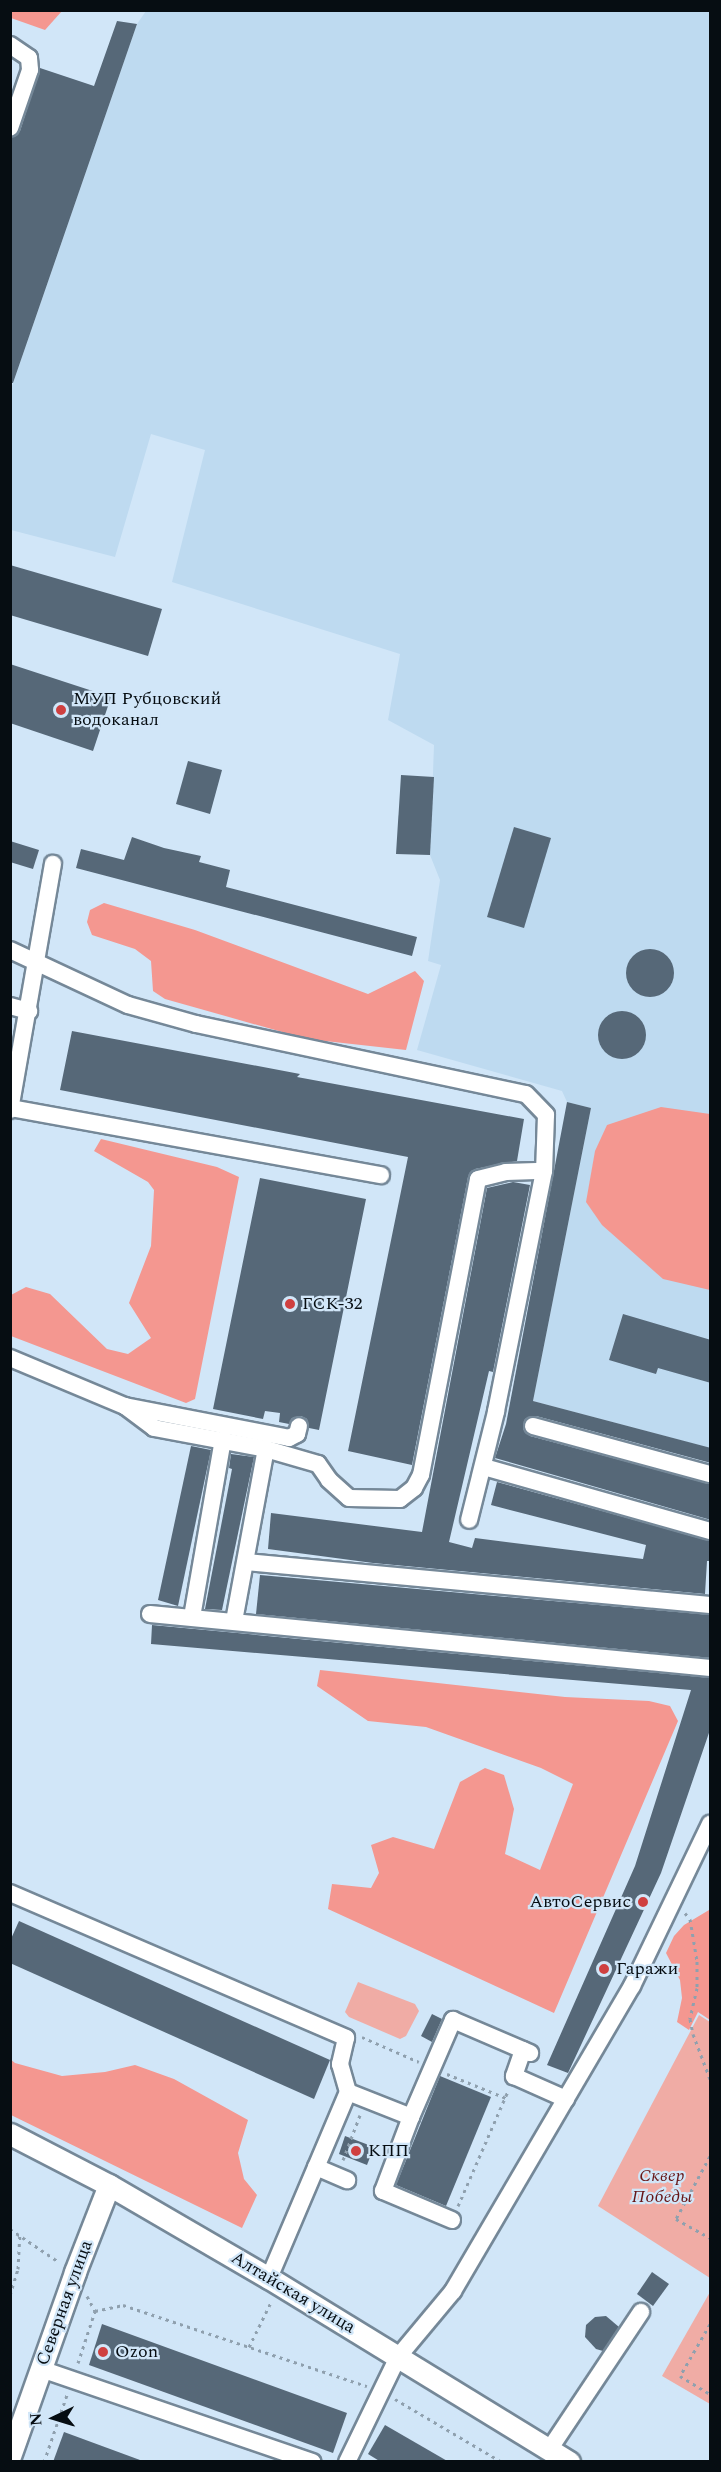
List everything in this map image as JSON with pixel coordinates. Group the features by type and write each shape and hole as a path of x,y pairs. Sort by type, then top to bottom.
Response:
{"main road":[{"name":"Алтайская улица","path":"10,2134 109,2185 269,2278 569,2462"},
{"name":"Северная улица","path":"10,2456 109,2185"}],"street":[{"path":"10,45 29,58 30,70 10,128"},
{"path":"53,864 11,1109 381,1175"},
{"path":"10,950 128,1005 196,1024 526,1094 546,1115 544,1171 484,1467 468,1520"},
{"path":"10,1006 28,1011"},
{"path":"125,1406 154,1428 266,1449 318,1464 328,1480 349,1498 400,1499 414,1488 421,1475 478,1179 506,1172 544,1171"},
{"path":"10,1358 125,1406 289,1438 297,1434 299,1426"},
{"path":"533,1426 711,1474"},
{"path":"192,1617 223,1440"},
{"path":"234,1621 266,1449"},
{"path":"484,1467 711,1531"},
{"path":"246,1562 711,1605"},
{"path":"150,1614 711,1668"},
{"path":"347,2462 398,2357 453,2292 632,1986 711,1824"},
{"path":"10,1893 346,2038 340,2064 348,2092 269,2278"},
{"path":"452,2220 383,2191 411,2117 453,2020 527,2052 514,2076 566,2099"},
{"path":"348,2092 411,2117"},
{"path":"316,2167 347,2180"},
{"path":"549,2450 641,2312"},
{"path":"41,2368 313,2462"}],"path":[{"path":"676,1899 690,1919 698,1961 697,1988 690,2019 693,2034 711,2079"},
{"path":"452,2220 514,2076"},
{"path":"344,2156 367,2099"},
{"path":"711,2156 676,2219 711,2238"},
{"path":"10,2295 18,2269 20,2235"},
{"path":"45,2462 95,2311 123,2305 381,2391 502,2462"},
{"path":"711,2324 680,2376 711,2394"}],"shaded area":[{"path":"10,11 62,11 45,30 11,18"},
{"path":"146,11 710,11 710,1448 533,1401 591,1108 567,1102 562,1091 417,1050 441,965 428,961 440,880 430,855 434,745 388,720 400,654 172,582 205,450 151,434 115,557 11,530 11,389 137,24"},
{"path":"104,903 195,930 368,994 415,971 424,981 406,1050 307,1039 165,999 153,991 151,961 135,949 92,935 87,922 90,910"},
{"path":"661,1107 710,1114 710,1290 663,1279 602,1225 586,1202 595,1151 607,1125"},
{"path":"101,1139 217,1167 239,1177 195,1399 186,1403 11,1336 11,1295 26,1287 50,1294 107,1349 128,1354 151,1338 129,1303 151,1246 154,1190 148,1182 94,1151"},
{"path":"320,1670 565,1697 649,1701 670,1706 678,1721 554,2013 328,1909 332,1884 371,1888 379,1873 371,1845 393,1837 434,1849 460,1782 485,1768 504,1775 514,1809 505,1854 540,1870 573,1784 541,1768 426,1727 368,1721 317,1686"},
{"path":"709,1910 710,2020 698,2012 689,2030 677,2022 682,1998 680,1980 666,1953 674,1936 684,1925"},
{"path":"10,2059 15,2063 62,2076 105,2072 135,2065 174,2079 248,2120 238,2153 244,2179 257,2195 242,2228 11,2115"}],"green space":[{"path":"358,1982 415,2004 419,2011 406,2036 400,2039 349,2017 345,2012"},
{"name":"Сквер Победы","path":"699,2015 710,2022 710,2278 598,2206"},
{"path":"710,2292 710,2404 662,2376"}],"building":[{"path":"117,21 137,24 13,383 10,383 10,138 20,131 40,68 94,86"},
{"path":"10,565 162,609 148,656 10,615"},
{"path":"10,664 111,697 93,751 10,723"},
{"path":"188,761 222,770 210,814 176,804"},
{"path":"401,775 434,777 430,855 396,854"},
{"path":"514,827 551,838 524,928 487,917"},
{"path":"132,837 164,848 201,856 199,862 230,870 226,887 417,937 412,956 76,868 81,849 124,860"},
{"path":"10,841 39,850 33,869 10,862"},
{"path":"645,949 655,949 667,956 674,968 674,978 667,990 655,997 645,997 630,986 626,978 626,968 637,953"},
{"path":"617,1011 627,1011 639,1018 646,1030 646,1040 639,1052 627,1059 617,1059 602,1048 598,1040 598,1030 609,1015"},
{"path":"72,1031 300,1074 297,1077 524,1119 517,1161 475,1169 468,1177 412,1465 348,1451 408,1157 60,1090"},
{"path":"567,1102 591,1108 533,1401 711,1448 711,1463 536,1416 525,1419 523,1429 530,1436 711,1484 711,1520 495,1458 506,1424"},
{"name":"ГСК-32","path":"260,1178 366,1199 319,1430 309,1428 307,1419 301,1416 292,1418 289,1424 279,1422 280,1413 265,1411 263,1419 213,1409"},
{"path":"513,1182 530,1185 493,1372 489,1371 449,1542 472,1548 475,1538 643,1559 646,1545 491,1505 497,1482 711,1541 711,1561 707,1561 705,1594 373,1563 268,1549 271,1513 422,1532 487,1188"},
{"path":"623,1314 711,1340 711,1383 658,1368 656,1374 609,1360"},
{"path":"191,1446 211,1450 178,1606 158,1600"},
{"path":"231,1454 254,1457 222,1610 205,1609 232,1469 229,1468"},
{"path":"260,1575 711,1615 711,1658 256,1614"},
{"path":"152,1625 711,1678 711,1727 661,1873 568,2073 547,2065 635,1866 691,1690 151,1644"},
{"path":"19,1921 330,2060 314,2099 10,1963 10,1941"},
{"path":"432,2014 442,2019 432,2042 421,2036"},
{"path":"440,2076 491,2097 446,2206 396,2185"},
{"name":"КПП","path":"345,2136 374,2147 367,2165 339,2154"},
{"path":"652,2272 669,2284 653,2306 637,2294"},
{"path":"606,2316 619,2327 603,2351 596,2349 585,2337 586,2325 595,2317"},
{"path":"102,2324 347,2413 333,2453 89,2365"},
{"path":"385,2425 449,2462 381,2462 368,2454"},
{"path":"64,2432 140,2460 140,2462 53,2462"}],"place":[{"name":"МУП Рубцовский водоканал","path":"61,710"},
{"name":"ГСК-32","path":"290,1304"},
{"name":"АвтоСервис","path":"643,1902"},
{"name":"Гаражи","path":"604,1969"},
{"name":"КПП","path":"356,2151"},
{"name":"Ozon","path":"103,2352"}]}
